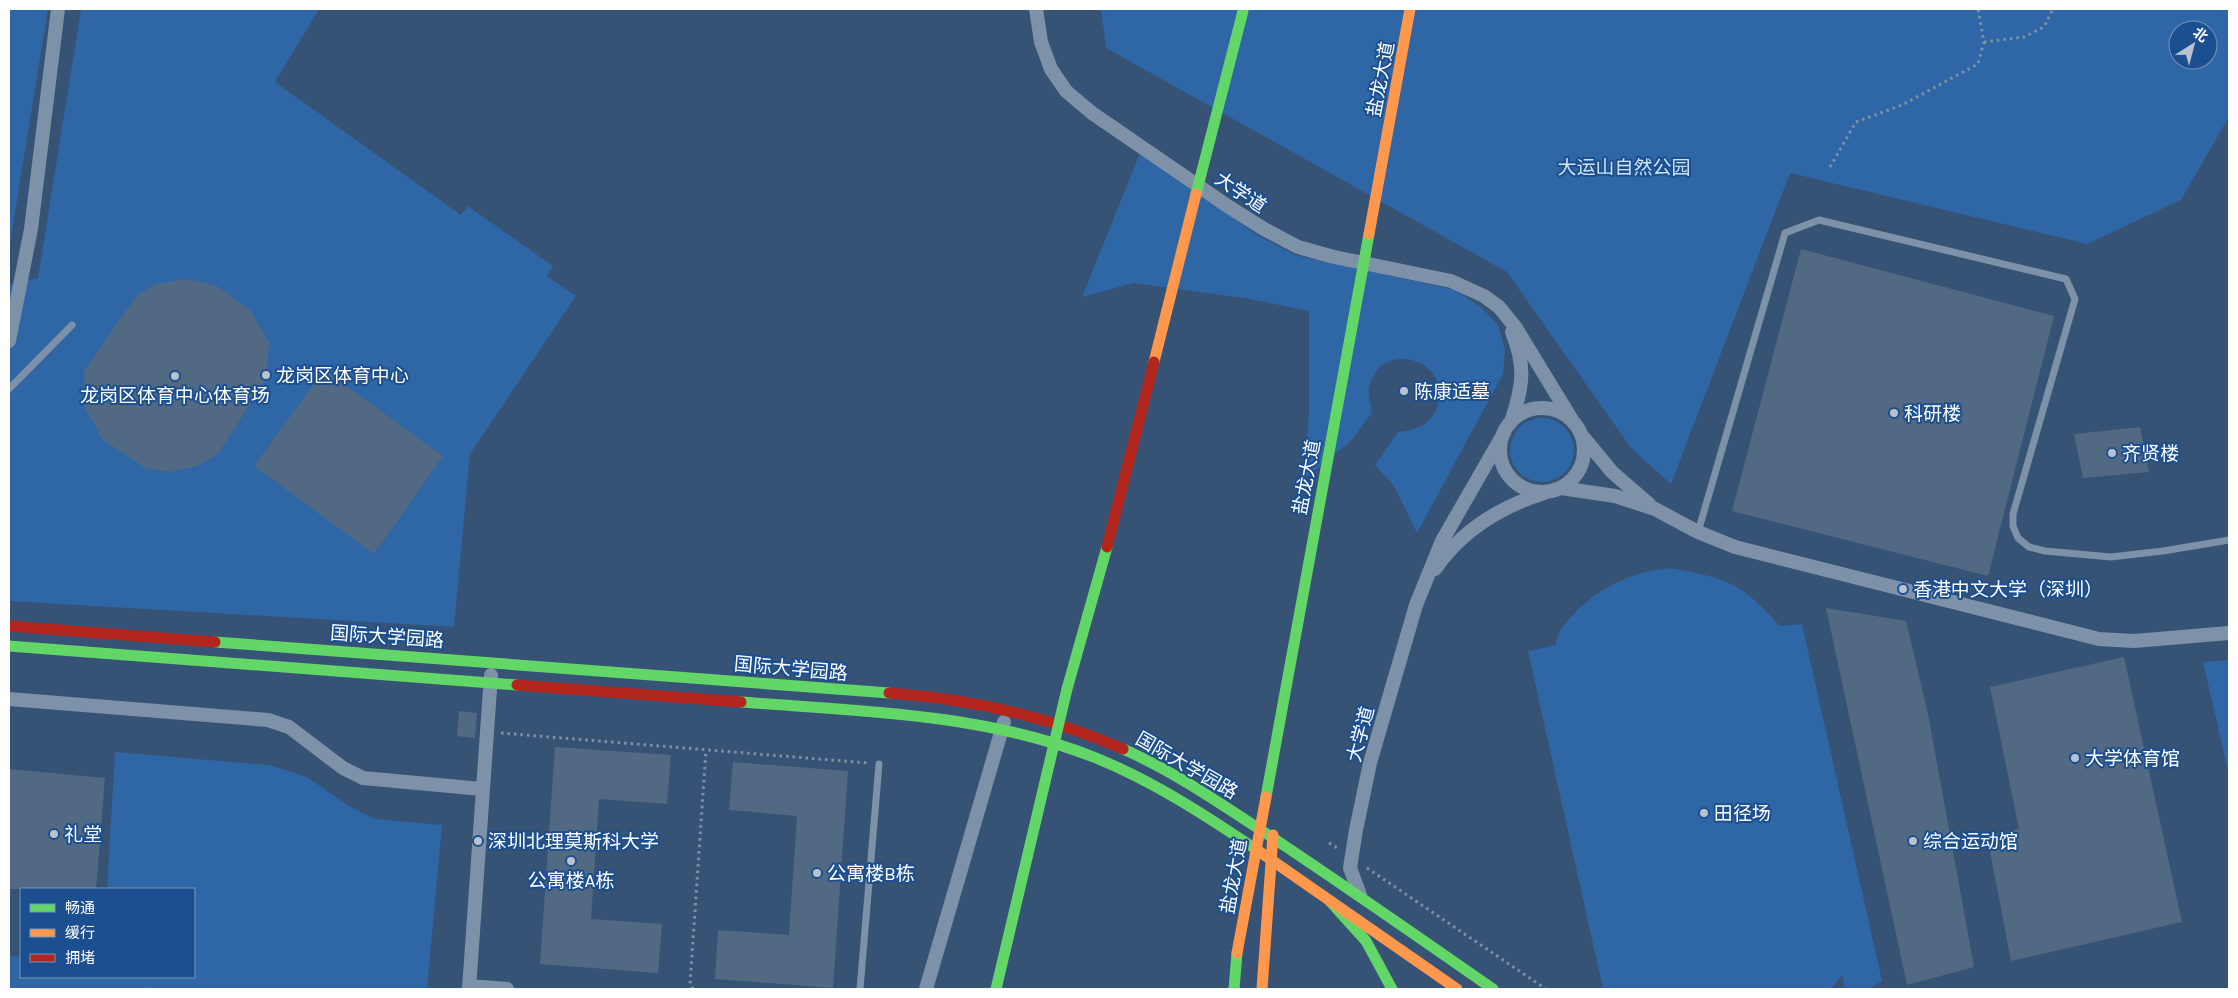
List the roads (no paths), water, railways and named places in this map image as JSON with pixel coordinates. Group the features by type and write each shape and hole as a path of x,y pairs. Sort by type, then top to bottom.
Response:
{"main road":[{"name":"盐龙大道","path":"1234,989 1236,952 1410,9"},
{"path":"996,989 1067,689 1097,586 1243,11"},
{"name":"国际大学园路","path":"9,626 913,695 1006,712 1075,730 1141,757 1210,797 1360,895 1493,989"},
{"name":"国际大学园路","path":"9,646 910,715 1002,730 1064,746 1122,769 1193,808 1457,989"},
{"path":"1262,989 1284,690"},
{"path":"1329,900 1352,922 1368,942 1392,989"}],"street":[{"path":"9,341 31,229 58,9"},
{"name":"大学道","path":"1036,9 1041,42 1050,69 1066,92 1229,207 1298,247 1334,257 1451,281 1484,296 1499,307 1516,328 1576,426 1584,444 1584,458 1571,481 1555,490 1501,509 1477,525 1442,559 1424,586"},
{"name":"大学道","path":"1499,307 1517,344 1521,360 1520,395 1501,445 1501,458 1506,471 1525,488 1537,491 1555,490"},
{"path":"1508,427 1522,413 1534,409 1548,408 1561,412 1576,426 1594,452 1612,472 1655,509"},
{"name":"大学道","path":"1360,895 1350,868 1370,763 1424,586 1442,541 1508,427"},
{"path":"1555,490 1615,496 1655,509 1698,532 1735,546 2099,639 2134,641 2229,633"},
{"path":"492,662 469,988 507,989"},
{"path":"9,699 268,720 283,724 343,768 363,778 482,789"},
{"path":"926,989 1006,712"}],"lane":[{"path":"1698,532 1784,233 1819,220 2066,279 2075,299 2013,514 2013,526 2018,538 2029,547 2045,551 2111,557 2229,540"},
{"path":"9,389 72,325"},
{"path":"860,989 879,764"}],"place":[{"name":"龙岗区体育中心","path":"266,375"},
{"name":"龙岗区体育中心体育场","path":"175,376"},
{"name":"陈康适墓","path":"1404,391"},
{"name":"科研楼","path":"1894,413"},
{"name":"齐贤楼","path":"2112,453"},
{"name":"香港中文大学（深圳）","path":"1903,589"},
{"name":"大学体育馆","path":"2075,758"},
{"name":"田径场","path":"1704,813"},
{"name":"礼堂","path":"54,834"},
{"name":"深圳北理莫斯科大学","path":"478,841"},
{"name":"综合运动馆","path":"1913,841"},
{"name":"公寓楼A栋","path":"571,861"},
{"name":"公寓楼B栋","path":"817,873"}],"park label":[{"name":"大运山自然公园","path":"1624,167"}]}
